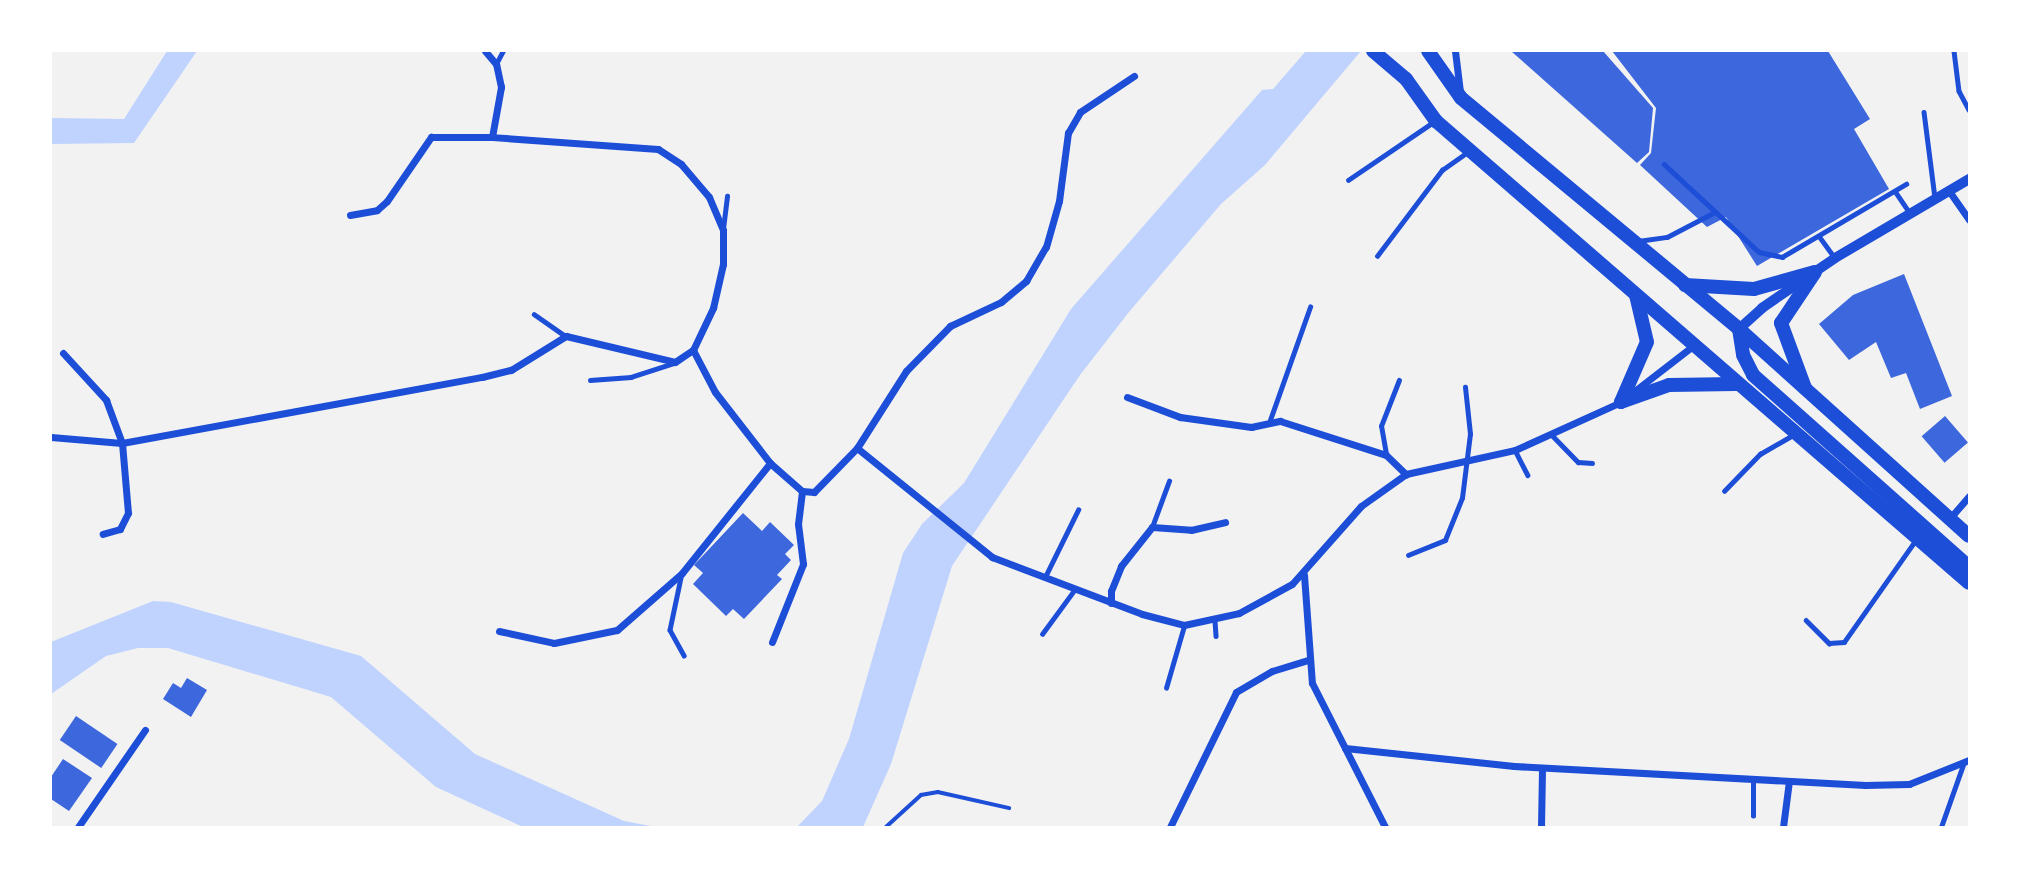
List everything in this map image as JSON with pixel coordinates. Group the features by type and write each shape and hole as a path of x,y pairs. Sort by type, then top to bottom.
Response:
{"highway":[{"path":"1373,51 1406,79 1436,121 1635,292 1793,435 1969,583"},
{"path":"1429,51 1461,98 1630,242 1739,329 1969,536"},
{"path":"1681,284 1754,289 1815,272"},
{"path":"1807,392 1781,323 1815,272"},
{"path":"1621,402 1647,342 1635,292"},
{"path":"1739,329 1743,355 1753,375 1969,567"},
{"path":"1621,402 1669,385 1737,384"}],"street":[{"path":"485,51 496,64 501,87 492,137"},
{"path":"1455,51 1461,98"},
{"path":"802,491 820,488 857,448 906,370 950,326 1000,302 1026,281 1046,247 1059,201 1068,133 1080,112 1134,76"},
{"path":"51,438 122,443 501,373 566,336 675,362 693,349 713,307 723,264 723,230 709,197 681,164 662,150 492,137 431,137 387,201 377,210 350,215"},
{"path":"1739,329 1835,258 1969,179"},
{"path":"1949,191 1969,220"},
{"path":"857,448 992,557 1111,603 1184,625 1215,621 1250,608 1304,575 1361,506 1406,474 1515,450 1551,434 1621,402 1694,345"},
{"path":"693,349 715,393 770,463 802,491"},
{"path":"63,353 106,400 122,443 128,513 120,529 103,534"},
{"path":"1127,397 1180,417 1251,427 1270,421 1386,455 1406,474"},
{"path":"499,631 554,643 617,630 682,572 770,463"},
{"path":"772,642 803,564 798,524 802,491"},
{"path":"1949,518 1969,496"},
{"path":"1111,603 1118,572 1152,527 1191,530 1224,522"},
{"path":"1304,575 1308,595 1308,660 1312,683 1385,827"},
{"path":"1170,827 1236,692 1272,671 1308,660"},
{"path":"78,827 145,730"},
{"path":"1345,748 1542,768 1789,781 1909,784 1966,762"},
{"path":"1541,827 1542,768"},
{"path":"1783,827 1789,781"}],"lane":[{"path":"496,64 503,51"},
{"path":"1954,51 1959,92 1969,110"},
{"path":"1924,112 1935,199"},
{"path":"1348,180 1436,121"},
{"path":"1377,256 1442,170 1470,150"},
{"path":"1664,164 1759,253 1782,257 1906,184"},
{"path":"1895,191 1910,213"},
{"path":"723,230 727,196"},
{"path":"1630,242 1667,237 1715,212"},
{"path":"1819,236 1835,258"},
{"path":"1270,421 1310,307"},
{"path":"534,314 566,336"},
{"path":"590,380 631,377 675,362"},
{"path":"1386,455 1381,426 1399,380"},
{"path":"1408,555 1445,540 1462,498 1470,434 1465,387"},
{"path":"1551,434 1577,462 1592,463"},
{"path":"1724,491 1760,454 1793,435"},
{"path":"1515,450 1528,475"},
{"path":"1152,527 1169,481"},
{"path":"1045,578 1078,510"},
{"path":"1806,620 1829,643 1844,642 1918,538"},
{"path":"682,572 670,630 684,655"},
{"path":"1042,634 1075,589"},
{"path":"1215,621 1216,636"},
{"path":"1166,688 1180,652 1184,625"},
{"path":"1941,827 1966,762"},
{"path":"1753,779 1753,816"}],"path":[{"path":"886,827 921,795 938,792 1009,808"}],"water":[{"path":"167,51 197,51 134,143 51,144 51,118 124,119"},
{"path":"1306,51 1361,51 1265,165 1221,204 1129,312 1080,375 952,566 891,764 863,827 797,827 822,801 849,739 903,553 922,524 964,483 1071,309 1262,90 1273,89"},
{"path":"153,601 171,602 361,656 475,754 624,821 656,827 523,827 436,787 331,697 168,648 138,648 106,656 51,694 51,642"}],"building":[{"path":"1511,51 1603,51 1653,108 1649,152 1637,163"},
{"path":"1612,51 1828,51 1870,119 1854,129 1889,189 1757,266 1726,217 1707,227 1640,165 1651,153 1656,108"},
{"path":"1904,274 1952,396 1920,409 1906,373 1891,378 1876,342 1849,360 1819,324 1853,295"},
{"path":"1945,416 1968,442 1945,463 1922,436"},
{"path":"743,513 762,531 770,522 794,545 785,554 791,560 777,575 782,579 744,619 733,609 726,616 693,584 703,573 694,565"},
{"path":"187,678 207,690 191,717 163,699 173,683 181,688"},
{"path":"76,716 117,744 101,768 60,740"},
{"path":"63,759 92,778 69,811 51,799 51,777"}]}
